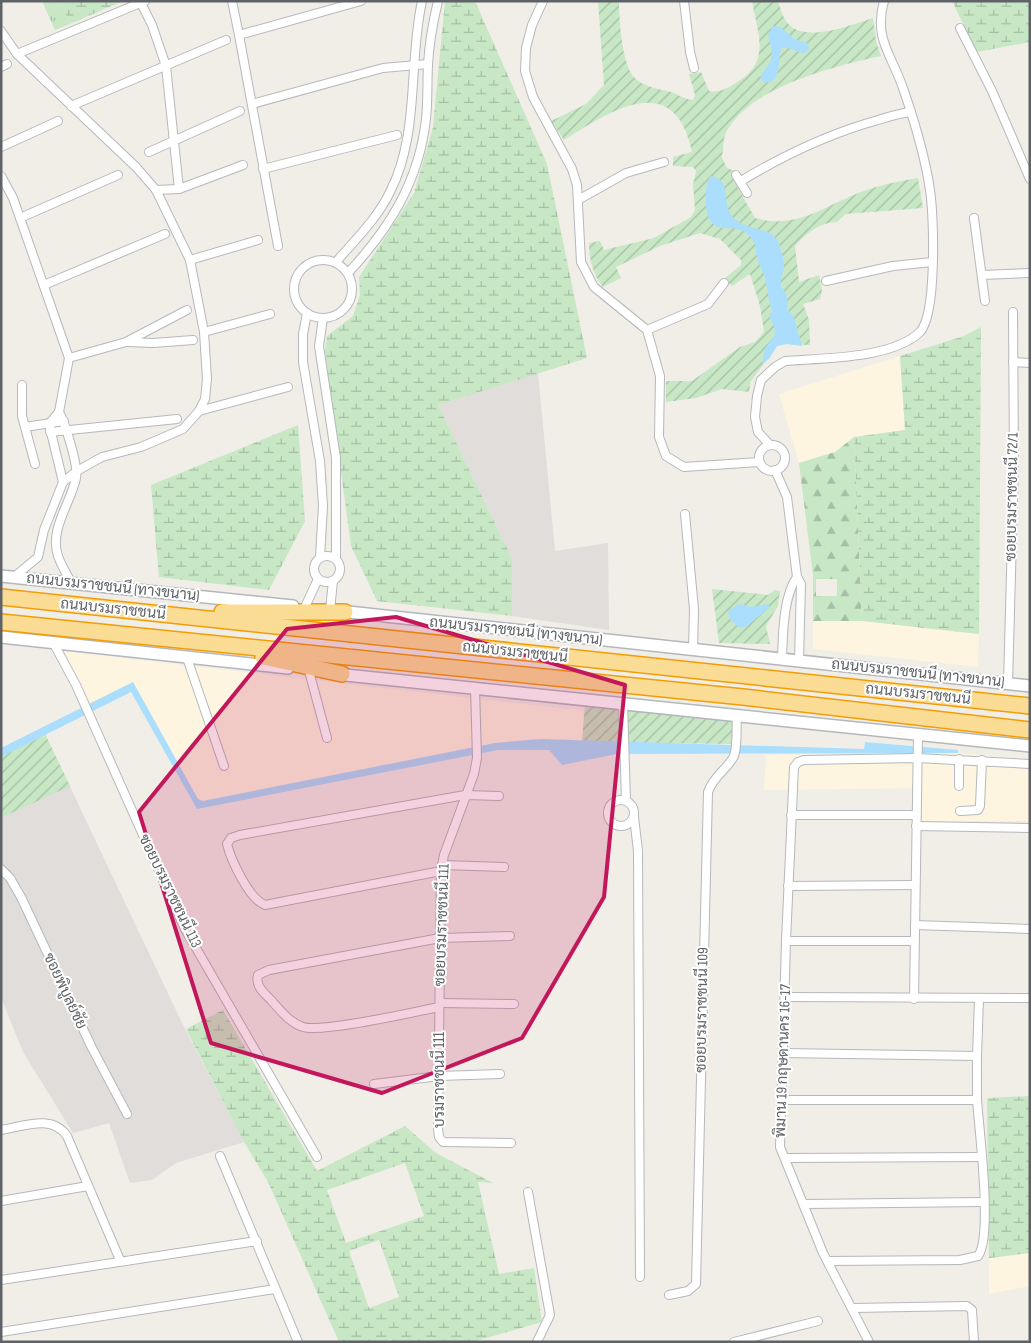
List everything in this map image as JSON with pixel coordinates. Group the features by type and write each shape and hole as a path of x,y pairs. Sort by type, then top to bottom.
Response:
{"highway":[{"name":"ถนนบรมราชชนนี","path":"1,597 1030,706"},
{"path":"143,612 337,611"},
{"name":"ถนนบรมราชชนนี","path":"1,622 724,695 1030,730"},
{"path":"172,639 342,674"}],"main road":[{"name":"ถนนบรมราชชนนี (ทางขนาน)","path":"1,576 1030,686"},
{"path":"1,637 309,671 623,702 918,739 1030,746"}],"street":[{"path":"232,1 278,246"},
{"path":"239,35 361,1"},
{"path":"336,262 363,231 390,193 402,162 411,113 413,65 422,1"},
{"path":"348,273 389,221 404,198 416,172 426,119 428,64 438,1"},
{"path":"543,1 532,24 526,48 525,71 537,106 572,169 577,185 581,262 594,287 646,330 660,376 659,437 666,456 684,467 759,462"},
{"path":"684,1 689,45 694,68"},
{"path":"770,445 760,451 759,462 765,469 775,470 783,465 785,455 779,447 770,445 758,432 755,417 761,380 775,367 785,361 881,351 904,343 921,331 931,308 931,192 923,151 899,74 881,37 881,14 884,1"},
{"path":"18,54 143,2 166,66 179,189"},
{"path":"960,28 992,91 1030,179"},
{"path":"1,31 18,54 136,167 156,190 190,260 204,332 207,379 205,398 199,411 184,429 141,448 102,457 77,471 63,482 44,530 38,557 14,577"},
{"path":"71,106 226,40"},
{"path":"252,104 383,68 428,64"},
{"path":"413,76 428,77"},
{"path":"149,152 240,111"},
{"path":"747,193 738,178 812,143 856,126 911,112"},
{"path":"1,147 58,121"},
{"path":"263,169 397,134"},
{"path":"578,200 626,173 664,162"},
{"path":"156,190 179,189 243,165"},
{"path":"20,218 118,175"},
{"path":"1,176 20,218 69,358 59,412 50,428 63,482"},
{"path":"974,218 985,301"},
{"path":"44,285 165,234"},
{"path":"190,260 258,240"},
{"path":"323,259 336,262 348,273 353,285 352,297 346,308 335,316 323,318 307,313 298,304 294,292 295,280 301,269 311,262 323,259"},
{"path":"826,281 893,266 932,262"},
{"path":"982,276 1030,274"},
{"path":"646,330 708,304 724,283"},
{"path":"69,358 126,342 187,310"},
{"name":"ซอยบรมราชชนนี 72/1","path":"1008,683 1014,464 1013,312"},
{"path":"307,313 303,334 303,362 320,460 323,506 320,557 314,565 315,575 322,582 333,581 337,578 340,568 336,559 338,494 336,458 319,346 323,318"},
{"path":"204,332 270,314"},
{"path":"126,342 153,343 193,340"},
{"path":"1013,362 1030,363"},
{"path":"22,385 20,406 36,464"},
{"path":"199,411 288,388"},
{"path":"59,412 77,471 58,532 57,555 72,583"},
{"path":"25,427 50,428 64,425 178,419"},
{"path":"775,470 787,497 797,577 801,584 799,660"},
{"path":"685,514 694,609 693,649"},
{"path":"44,530 58,532"},
{"path":"320,557 326,555 336,559"},
{"path":"782,658 784,622 792,584 797,577"},
{"path":"305,607 318,579"},
{"path":"333,581 337,611"},
{"name":"ซอยบรมราชชนนี 113","path":"54,644 66,662 185,930 317,1157"},
{"path":"187,658 224,766"},
{"path":"309,671 327,738"},
{"name":"ซอยบรมราชชนนี 111","path":"439,1017 442,868 478,758 475,688"},
{"path":"623,702 623,752 626,801"},
{"name":"ซอยบรมราชชนนี 109","path":"669,1295 688,1291 696,1284 708,792 712,780 729,764 735,754 737,715"},
{"path":"914,999 918,739"},
{"path":"917,758 1030,764"},
{"name":"พิมาน 19 กฤษดานคร 16-17","path":"869,1342 828,1261 780,1147 788,886 794,767 798,762 917,758"},
{"path":"959,760 959,786"},
{"path":"960,811 972,812 978,810 980,806 982,760"},
{"path":"499,796 465,795 240,835 231,838 228,844 229,853 250,891 257,902 265,905 442,868 504,867"},
{"path":"634,818 620,826 610,820 608,815 611,805 620,800 626,801 633,807 638,851 640,1277"},
{"path":"791,814 916,815"},
{"path":"916,826 1030,828"},
{"name":"ซอยพิบูลย์ชัย","path":"1,869 10,878 21,897 92,1048 127,1114"},
{"path":"788,886 915,885"},
{"path":"915,925 1030,929"},
{"path":"510,936 440,938 269,970 258,975 257,981 260,989 278,1008 291,1020 303,1027 327,1027 439,1005 514,1004"},
{"path":"786,941 914,940"},
{"path":"786,997 1030,998"},
{"path":"828,1261 960,1260 978,1256 984,1244 984,1202 977,1100 979,999"},
{"name":"บรมราชชนนี 111","path":"439,1017 438,1129 443,1142 511,1143"},
{"path":"783,1054 977,1056"},
{"path":"374,1084 439,1076 500,1074"},
{"path":"782,1100 977,1100"},
{"path":"1,1130 54,1123 67,1136 120,1260"},
{"path":"220,1156 298,1342"},
{"path":"786,1158 981,1157"},
{"path":"1,1201 88,1186"},
{"path":"528,1192 550,1315 537,1342"},
{"path":"804,1204 984,1202"},
{"path":"1,1280 120,1260 257,1241"},
{"path":"1,1332 275,1289"},
{"path":"853,1308 967,1306 972,1310 974,1316 974,1342"},
{"path":"734,1342 818,1321"}],"highlighted area":[{"path":"396,617 625,685 604,897 522,1038 382,1093 211,1043 139,812 287,629"}],"shaded area":[{"path":"900,356 905,430 854,437 835,452 799,463 779,394"},
{"path":"538,373 555,551 608,543 609,630 512,616 512,559 438,405"},
{"path":"813,621 862,621 979,634 978,667 813,649"},
{"path":"64,651 584,711 582,742 541,739 495,743 203,801 198,799 133,682 89,704"},
{"path":"45,734 182,1023 244,1142 176,1163 152,1180 130,1183 109,1123 73,1133 23,1052 1,997 1,757"},
{"path":"958,753 1030,759 1030,821 922,821 920,788 764,790 766,755"},
{"path":"1030,1253 1030,1286 989,1294 989,1258"}],"green space":[{"path":"42,1 60,1 70,24 55,30"},
{"path":"60,1 123,1 70,24"},
{"path":"445,1 475,1 547,164 587,358 438,405 512,559 512,616 377,601 351,546 325,351 327,336 353,316 360,295 359,277 414,193 433,127"},
{"path":"598,1 619,1 624,51 629,70 633,76 649,86 693,100 695,95 689,74 701,72 709,91 716,91 734,84 746,76 754,67 760,48 752,1 778,1 787,23 801,31 822,32 873,18 876,41 881,56 817,73 771,92 751,104 736,119 725,135 722,158 727,168 735,171 731,176 755,218 770,221 797,219 868,190 918,178 923,208 846,214 837,222 819,226 799,241 795,246 799,282 819,275 822,290 820,299 803,304 809,320 810,345 783,344 777,346 751,381 749,392 722,389 696,398 666,402 666,381 692,381 740,347 755,342 764,332 760,306 750,274 732,286 724,279 741,265 741,260 720,239 700,233 660,246 616,267 621,278 603,287 594,272 589,243 600,241 604,250 654,238 691,217 695,210 693,185 696,171 693,167 673,166 673,157 692,152 683,126 671,111 656,104 639,104 620,109 564,140 551,121 586,104 604,85"},
{"path":"952,1 1030,1 1030,42 977,52"},
{"path":"981,327 979,634 862,621 854,437 905,430 900,356 964,336"},
{"path":"298,425 305,521 269,590 159,577 151,485"},
{"path":"854,437 862,621 813,621 813,575 799,463 835,452","holes":["816,579 837,579 837,596 816,596"]},
{"path":"712,589 768,595 775,590 780,591 778,606 766,626 770,644 719,643"},
{"path":"585,705 733,720 732,744 582,742"},
{"path":"45,734 70,786 1,818 1,757"},
{"path":"223,1010 317,1171 405,1126 436,1153 493,1183 478,1182 499,1274 534,1268 542,1322 472,1342 392,1342 391,1339 385,1342 339,1342 268,1182 244,1142 186,1029","holes":["405,1163 424,1216 346,1243 327,1190","379,1240 399,1297 369,1308 349,1251"]},
{"path":"1030,1096 1030,1253 989,1258 987,1098"}],"water":[{"path":"772,26 781,27 794,39 808,43 809,49 805,53 782,48 777,76 770,82 763,82 760,76 772,58 768,36"},
{"path":"711,176 718,178 722,182 727,205 732,216 749,227 772,235 778,240 782,253 784,269 781,287 786,294 787,309 793,315 802,346 787,344 777,346 769,359 762,364 765,348 774,337 775,329 769,316 772,311 765,278 758,260 755,244 747,234 740,230 717,227 712,223 708,215 706,201 707,185"},
{"path":"739,604 751,607 768,604 770,607 746,627 738,627 730,619 728,611"},
{"path":"133,682 198,799 203,801 495,743 541,739 864,749 865,742 958,750 958,753 617,754 562,765 549,750 498,750 197,809 131,692 1,757 1,748"}]}
